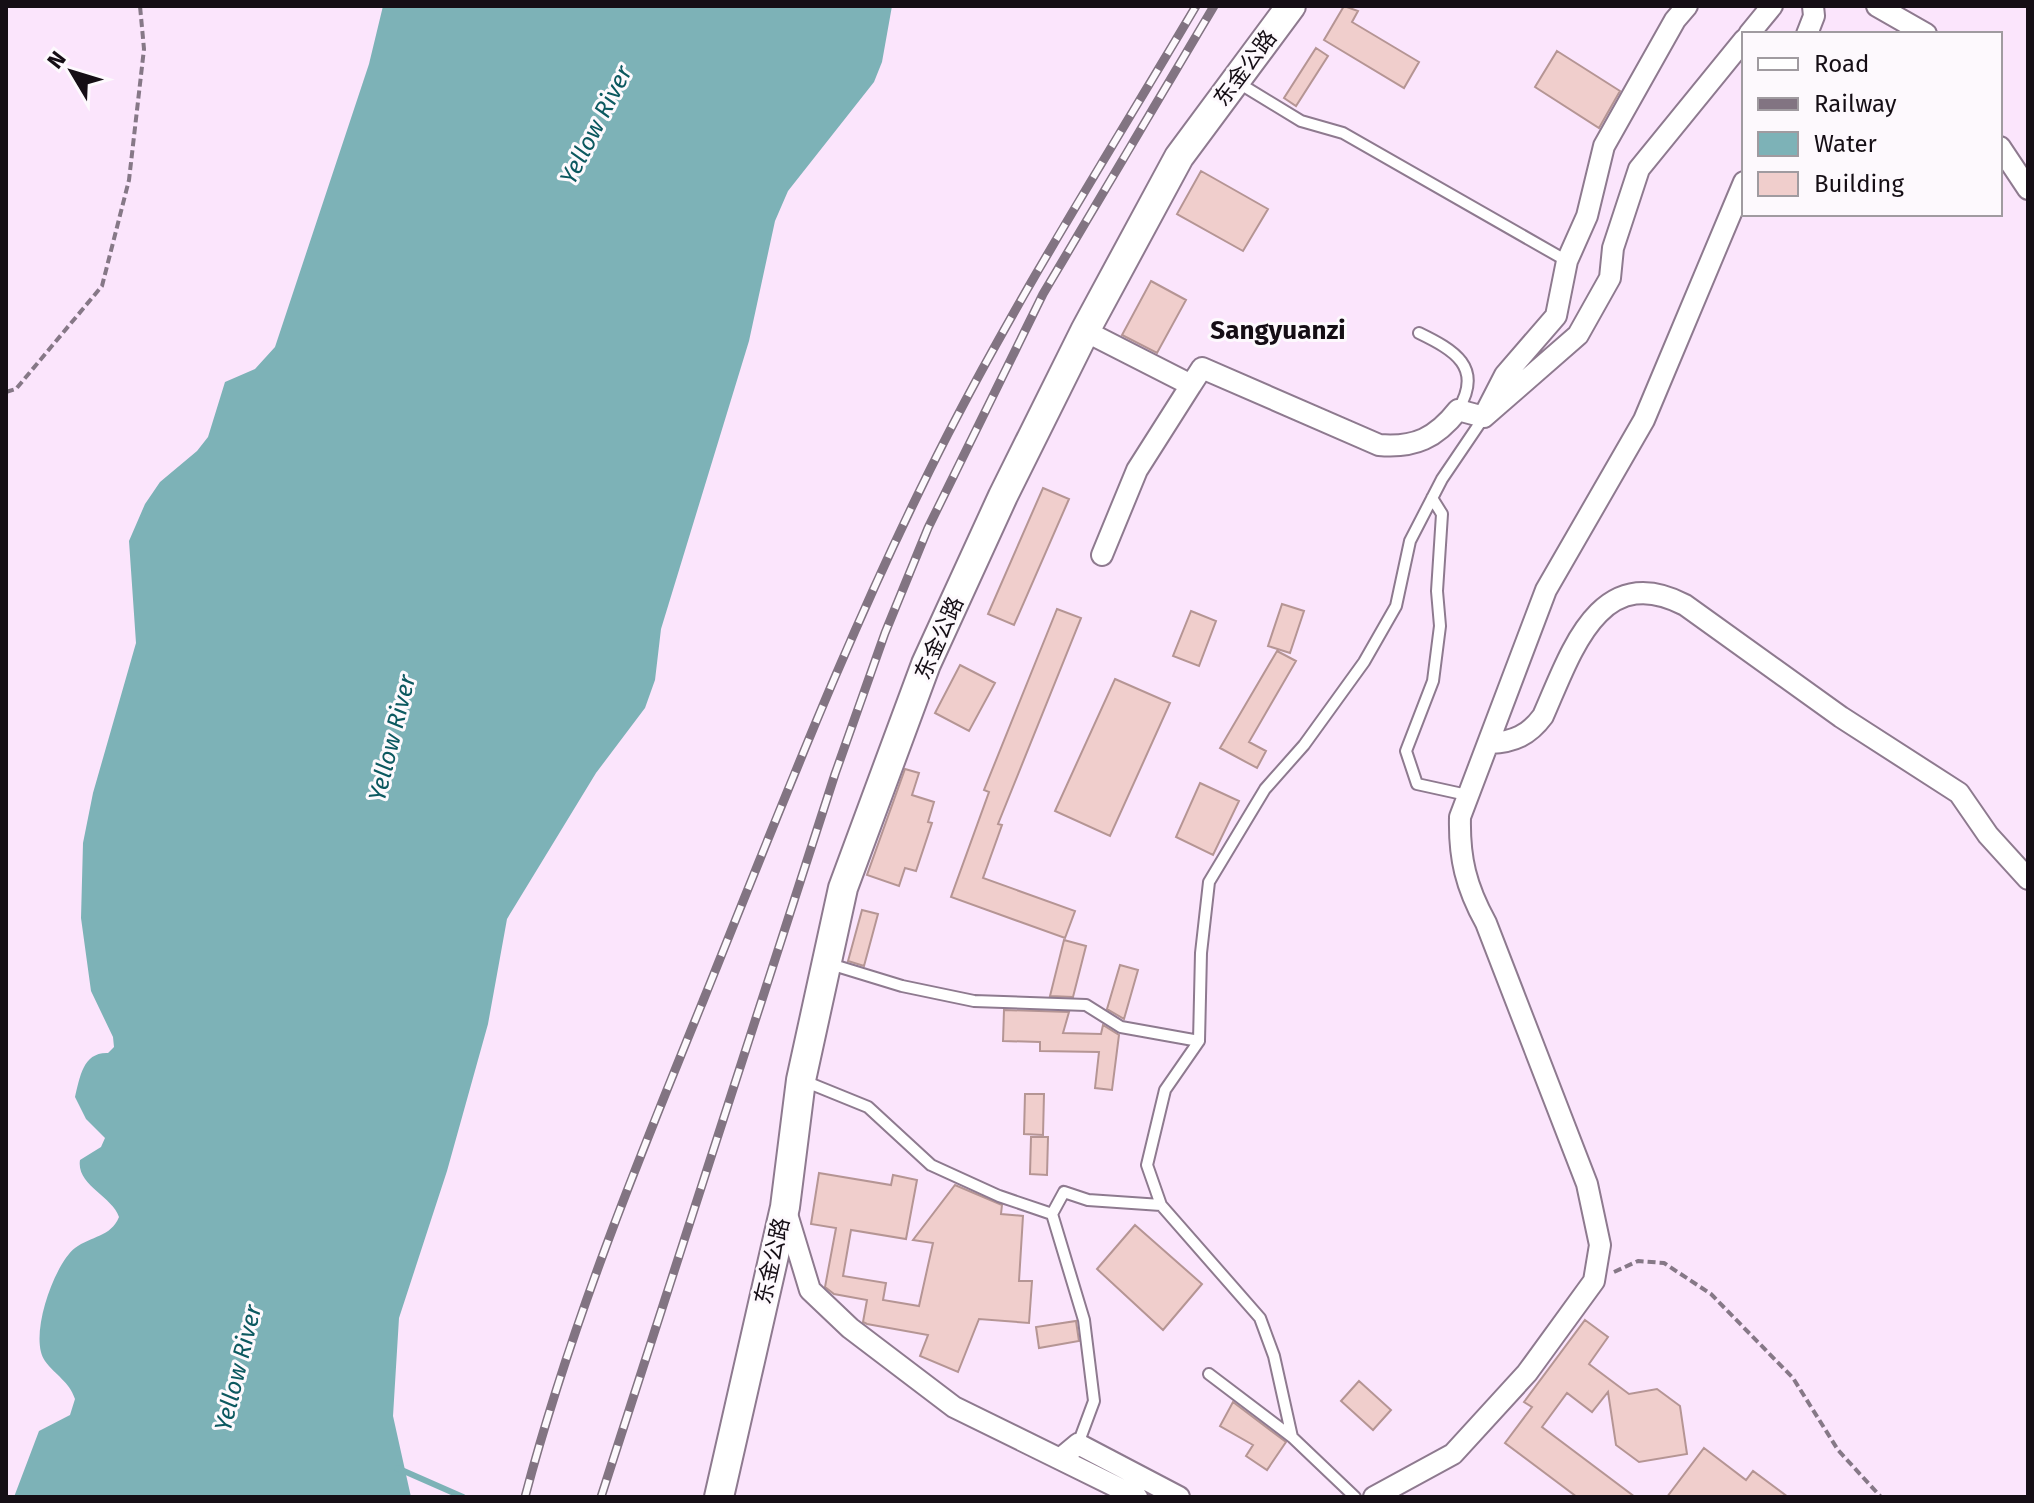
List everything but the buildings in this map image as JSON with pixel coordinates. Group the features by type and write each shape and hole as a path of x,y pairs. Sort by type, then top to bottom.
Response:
{"main road":[{"name":"东金公路","path":"719,1497 785,1207 801,1080 843,888 926,664 1085,331 1179,157 1291,6"}],"street":[{"path":"1484,417 1505,375 1556,316 1567,261 1587,216 1604,146 1675,20 1687,6"},
{"path":"1751,32 1772,6"},
{"path":"1808,32 1814,16 1813,6"},
{"path":"1877,6 1922,32"},
{"path":"1484,417 1578,335 1610,278 1613,248 1639,169 1742,42"},
{"path":"2002,150 2028,189"},
{"path":"1374,1497 1453,1454 1527,1373 1594,1281 1600,1245 1587,1184 1486,923 1468,890 1459,854 1460,817 1546,590 1644,420 1742,187"},
{"path":"1085,331 1191,385"},
{"path":"1102,555 1137,470 1202,368 1379,445 1402,447 1425,441 1444,428 1458,410 1484,417"},
{"path":"1490,743 1506,743 1534,729 1588,623 1602,607 1622,596 1644,592 1665,595 1685,605 1841,717 1959,793 1988,835 2028,879"},
{"path":"785,1207 810,1290 850,1328 954,1407 1137,1497"},
{"path":"1060,1459 1078,1444 1179,1497"}],"lane":[{"path":"1236,81 1301,121 1343,133 1567,261"},
{"path":"1419,333 1450,348 1460,357 1468,384 1458,410"},
{"path":"1292,1437 1274,1356 1260,1318 1161,1205 1147,1165 1165,1090 1199,1041 1201,953 1209,882 1265,789 1304,745 1364,662 1396,606 1410,541 1432,498 1484,417"},
{"path":"1432,498 1442,514 1437,591 1440,626 1433,681 1406,751 1417,784 1467,795"},
{"path":"827,963 902,986 974,1001 1086,1005 1121,1027 1199,1041"},
{"path":"801,1080 868,1107 931,1165 999,1196 1052,1214"},
{"path":"1078,1444 1094,1401 1084,1320 1052,1214 1064,1192 1088,1200 1161,1205"},
{"path":"1209,1374 1292,1437 1355,1497"}],"path":[{"path":"6,392 16,389 102,286 129,180 144,49 140,6"},
{"path":"6,843 6,863"},
{"path":"1594,1281 1638,1261 1664,1263 1711,1294 1793,1378 1838,1450 1881,1497"}],"water":[{"name":"Yellow River","path":"383,6 892,6 882,62 874,82 788,191 775,221 749,341 661,629 655,680 645,708 596,773 507,919 488,1024 447,1171 399,1318 393,1416 411,1497 14,1497 39,1431 70,1415 75,1399 66,1383 45,1361 41,1350 41,1319 52,1285 59,1269 75,1248 111,1229 119,1217 80,1169 80,1160 101,1147 105,1138 86,1119 75,1097 88,1061 108,1053 114,1047 113,1037 91,991 81,918 83,843 93,793 136,643 129,541 145,504 160,482 197,451 208,437 225,382 255,369 275,347 369,64"}],"waterway":[{"path":"397,1468 463,1497"}],"railway":[{"path":"525,1497 584,1308 630,1184 849,643 948,434 1069,218 1196,6"},
{"path":"601,1497 835,774 885,633 928,528 1043,294 1214,6"}],"district":[{"name":"Sangyuanzi","path":"1278,330"}]}
